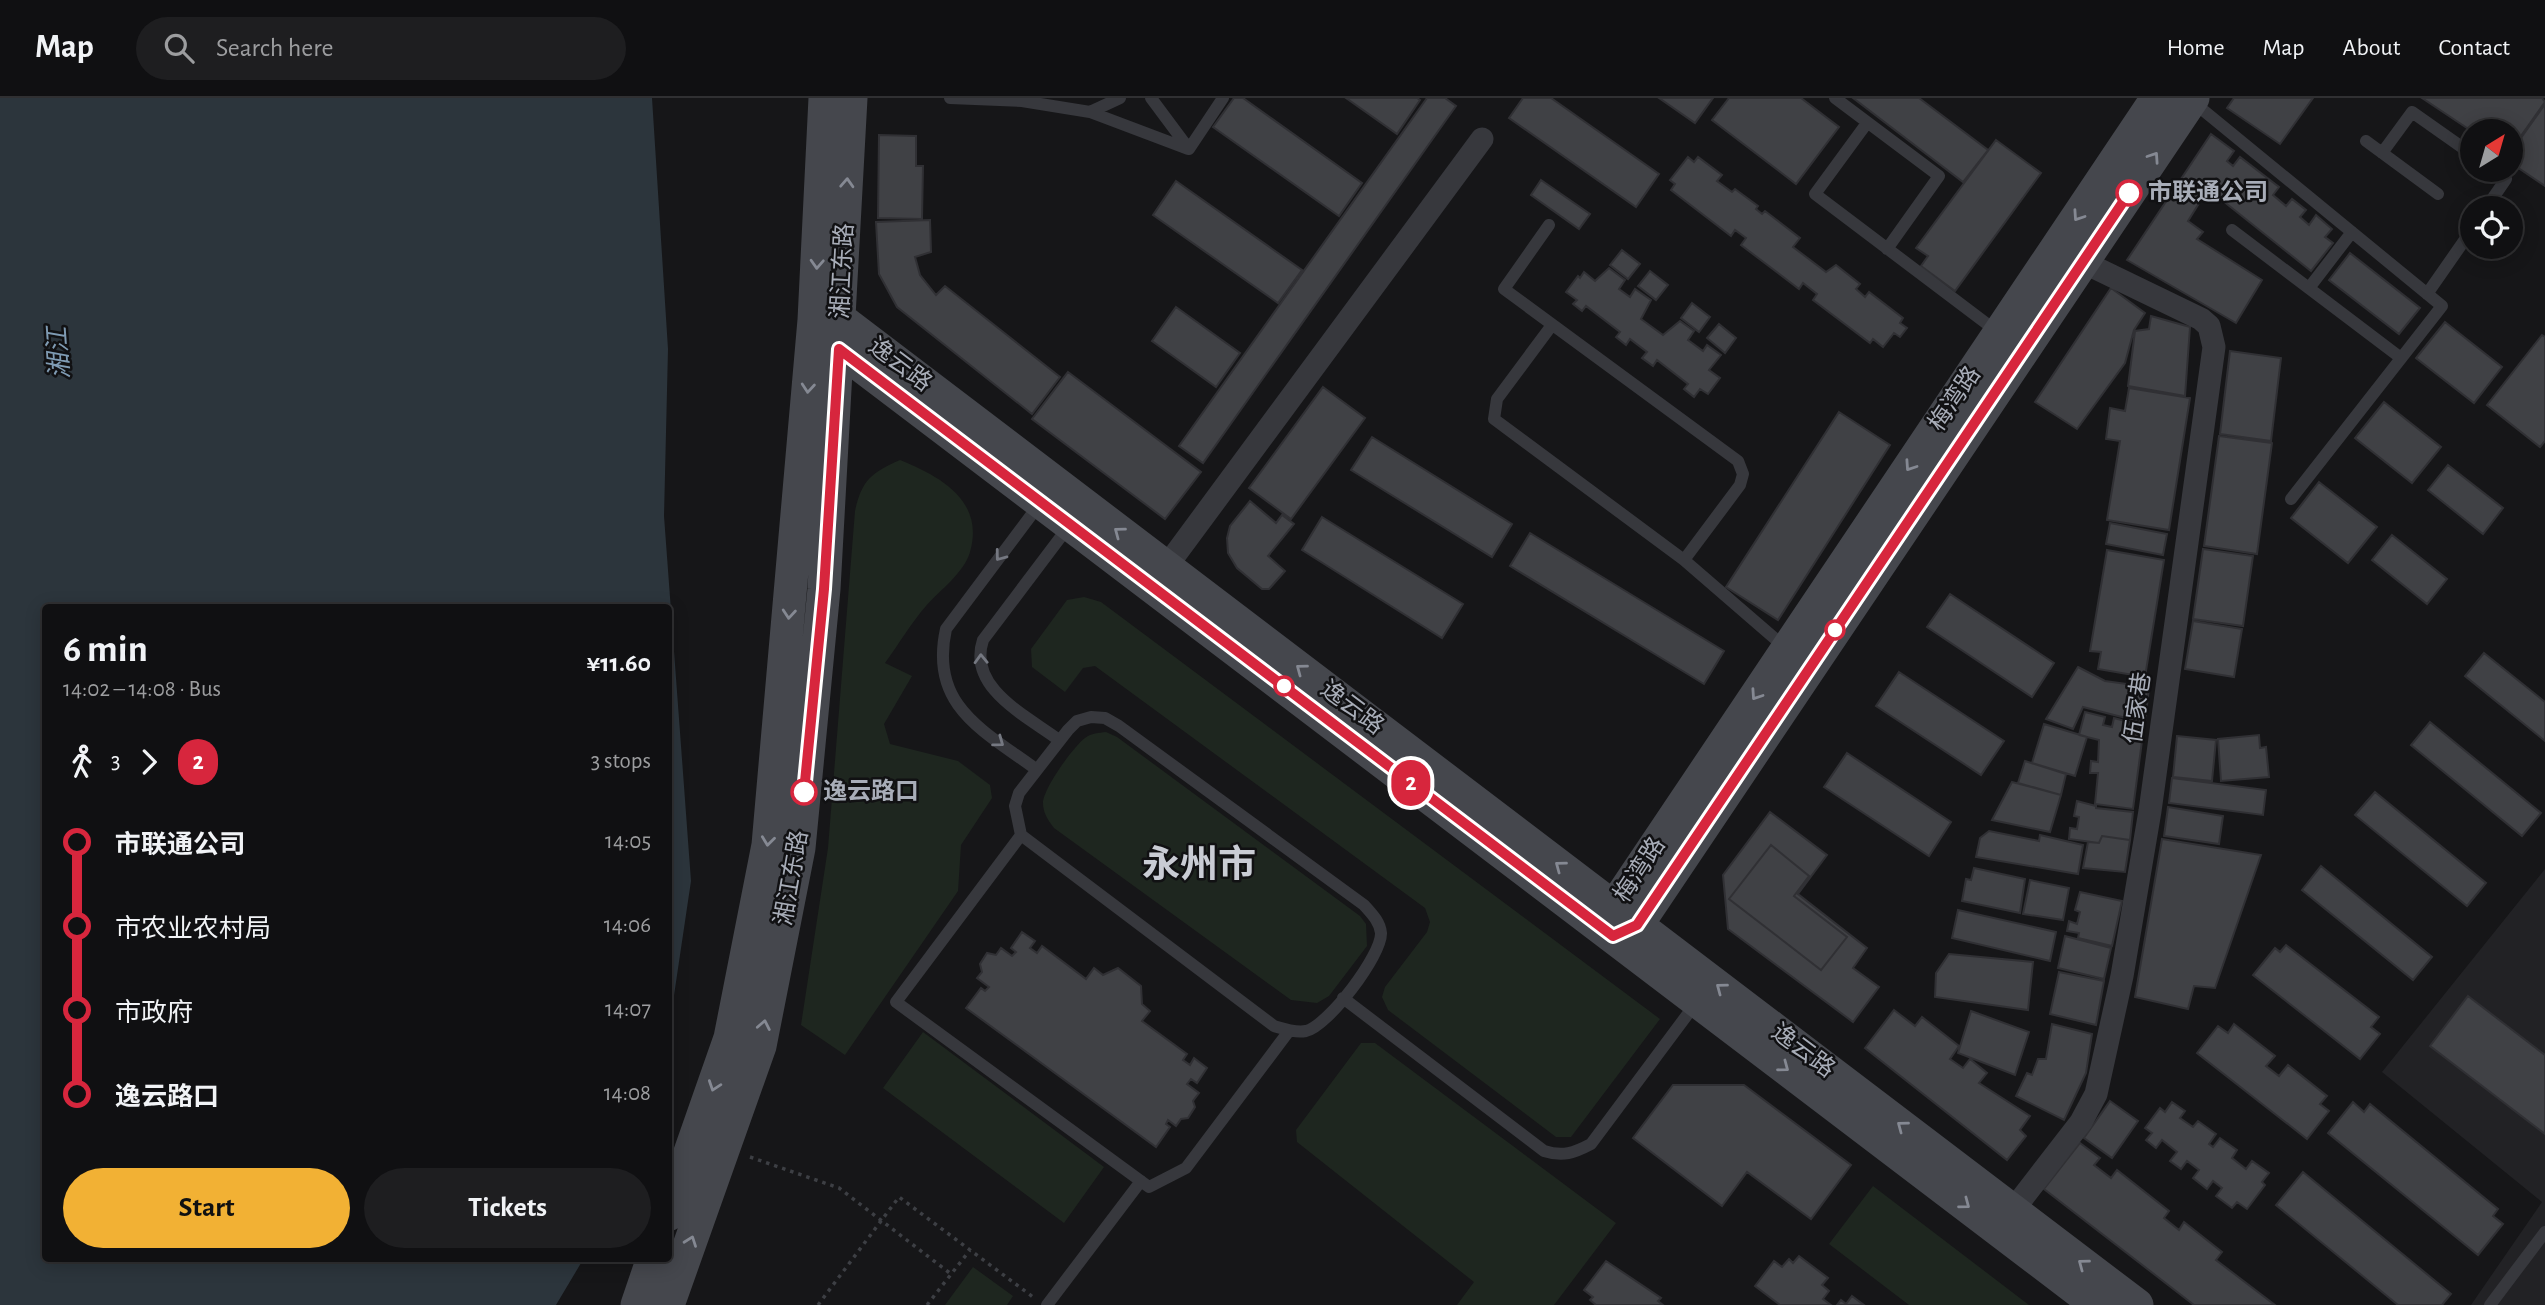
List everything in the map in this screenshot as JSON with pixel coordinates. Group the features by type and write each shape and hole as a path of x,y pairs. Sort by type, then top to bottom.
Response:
{"street":[{"name":"湘江东路","path":"668,1305 760,1046 799,848 824,589 831,329 825,98"},
{"name":"湘江东路","path":"672,1204 730,1038 768,845 831,329 851,98"},
{"name":"梅湾路","path":"1621,923 1787,649 2157,98"},
{"name":"梅湾路","path":"1621,923 2083,262 2192,99"},
{"path":"1166,567 1482,139"},
{"name":"伍家巷","path":"2013,1210 2081,1122 2096,1094 2122,975 2150,811 2214,347 2209,326 2201,319 2083,262"},
{"name":"逸云路","path":"831,329 1070,524 1621,923 2013,1210 2137,1305"},
{"name":"逸云路","path":"831,329 1166,567 1621,923 1698,1001 2097,1305"},
{"path":"637,1305 652,1262"}],"lane":[{"path":"950,98 1022,99 1090,112 1188,149"},
{"path":"1090,112 1121,98"},
{"path":"1152,98 1188,149"},
{"path":"1188,149 1223,98"},
{"path":"1835,98 1938,176 1887,249"},
{"path":"2192,99 2442,306 2291,499"},
{"path":"2382,153 2412,112 2460,146"},
{"path":"1867,122 1815,194 1999,334"},
{"path":"2366,141 2438,194"},
{"path":"1549,225 1504,289 1738,461 1743,474 1740,485 1684,560"},
{"path":"2232,230 2402,358"},
{"path":"2309,288 2352,232"},
{"path":"2427,294 2460,247"},
{"path":"1552,325 1497,399 1493,410 1494,419 1684,560 1787,649"},
{"path":"1037,770 958,708 945,682 940,655 946,629 1041,502"},
{"path":"1059,740 989,684 981,670 979,654 989,632 1070,524"},
{"path":"1105,718 1364,905 1378,924 1380,945 1343,998 1320,1024 1306,1031 1289,1031 1274,1026 1021,835 1014,806 1019,793 1059,740 1077,721 1105,718"},
{"path":"1021,835 896,1002 1149,1187 1186,1168 1289,1031"},
{"path":"1343,998 1544,1151 1558,1156 1575,1153 1591,1144 1698,1001"},
{"path":"1045,1305 1141,1181"},
{"path":"2490,1305 2545,1231"}],"path":[{"path":"724,1148 839,1188 951,1274"},
{"path":"818,1305 899,1197 1045,1305"},
{"path":"927,1305 970,1250"}],"shaded area":[{"path":"900,460 930,474 955,492 965,504 971,518 973,534 970,552 963,567 921,613 885,663 912,676 884,724 890,744 958,761 990,785 992,798 961,845 958,891 845,1055 801,1025 828,848 855,511 861,492 869,479"},
{"path":"1084,597 1101,602 1660,1019 1571,1137 1556,1137 1388,1010 1382,997 1385,987 1427,932 1430,922 1425,908 1095,666 1083,668 1065,692 1032,667 1031,649 1067,600"},
{"path":"1106,732 1117,737 1360,916 1366,924 1367,946 1329,996 1317,1003 1291,1000 1054,828 1043,807 1048,788 1066,759 1085,738"},
{"path":"2545,869 2545,1305 2471,1305 2542,1202 2382,1072"},
{"path":"923,1032 1104,1167 1064,1223 883,1088"},
{"path":"1361,1043 1375,1043 1616,1223 1554,1305 1457,1305 1474,1282 1297,1142 1296,1130"},
{"path":"1873,1186 2029,1305 1909,1305 1829,1244"},
{"path":"973,1267 1013,1296 1007,1305 945,1305"}],"water":[{"name":"湘江","path":"0,98 652,98 668,349 664,516 671,604 42,604 42,1262 582,1262 556,1305 0,1305"},
{"path":"672,624 691,881 672,1009"}],"building":[{"path":"1234,98 1243,98 1362,183 1339,216 1213,127"},
{"path":"1346,98 1417,98 1420,100 1397,134"},
{"path":"1427,98 1445,98 1456,106 1203,463 1179,446"},
{"path":"1523,98 1551,98 1659,174 1636,207 1509,118"},
{"path":"1659,98 1713,98 1695,123"},
{"path":"1729,98 1801,98 1839,127 1796,184 1712,120"},
{"path":"1853,98 1919,98 1988,150 1963,182"},
{"path":"2234,98 2313,98 2280,144 2227,108"},
{"path":"2422,98 2542,98 2545,102 2524,132 2524,119 2460,119 2460,123"},
{"path":"2545,104 2545,186 2524,172 2524,134"},
{"path":"2211,134 2234,151 2227,161 2233,166 2240,157 2279,187 2273,195 2286,206 2292,199 2306,210 2300,217 2309,225 2316,215 2332,229 2325,237 2333,243 2311,271 2208,189 2188,221 2203,232 2197,239 2262,280 2236,323 2127,260"},
{"path":"879,135 916,136 916,166 923,166 922,219 878,218"},
{"path":"1996,140 2041,173 1955,291 1921,266 1928,256 1916,248"},
{"path":"1688,157 1694,162 1698,157 1722,175 1717,181 1732,192 1735,189 1758,206 1756,209 1762,214 1765,211 1800,238 1793,247 1826,272 1836,265 1860,284 1856,289 1865,297 1869,292 1903,318 1900,323 1907,328 1900,337 1894,333 1883,347 1873,339 1870,343 1813,300 1817,294 1803,283 1799,289 1741,245 1746,238 1735,230 1731,236 1671,190 1675,184 1670,180"},
{"path":"1541,180 1590,214 1579,229 1531,195"},
{"path":"1176,181 1302,270 1278,303 1153,215"},
{"path":"930,220 931,252 915,257 920,275 936,295 945,286 1060,377 1032,414 897,307 879,274 876,222"},
{"path":"1622,250 1640,264 1628,279 1610,265"},
{"path":"2350,253 2420,308 2399,334 2329,280"},
{"path":"1609,268 1625,280 1619,289 1630,297 1635,289 1651,300 1641,319 1663,335 1680,321 1694,331 1688,340 1703,351 1707,345 1721,355 1709,370 1720,378 1708,394 1700,389 1694,397 1684,389 1688,384 1657,360 1653,366 1642,358 1647,352 1630,339 1626,345 1616,337 1620,332 1586,306 1582,311 1573,304 1577,300 1566,292 1578,276 1580,278 1584,272 1595,281"},
{"path":"1650,271 1668,285 1656,300 1638,286"},
{"path":"2111,288 2145,313 2134,330 2125,363 2077,429 2035,402"},
{"path":"1692,303 1710,317 1699,332 1681,318"},
{"path":"1176,307 1240,353 1216,387 1152,341"},
{"path":"2151,316 2190,327 2185,396 2128,386 2135,331 2149,329"},
{"path":"2445,322 2502,367 2474,403 2416,358"},
{"path":"1719,324 1736,338 1725,353 1707,338"},
{"path":"2542,335 2545,337 2545,441 2540,447 2487,405"},
{"path":"2230,351 2281,358 2271,441 2220,434"},
{"path":"1068,372 1201,472 1165,519 1032,419"},
{"path":"1323,387 1365,418 1291,519 1249,488"},
{"path":"2129,388 2190,398 2169,530 2107,520 2120,441 2106,439 2110,408 2125,411"},
{"path":"2384,402 2441,447 2412,483 2355,438"},
{"path":"1839,412 1890,445 1778,620 1726,587"},
{"path":"2219,436 2272,443 2257,554 2204,546"},
{"path":"1372,437 1512,524 1492,557 1351,470"},
{"path":"2448,465 2503,508 2483,534 2428,490"},
{"path":"2319,482 2377,527 2348,563 2291,518"},
{"path":"1250,501 1276,523 1282,515 1294,524 1268,556 1285,571 1269,589 1262,589 1237,568 1228,553 1227,538 1230,526"},
{"path":"1322,517 1463,604 1442,638 1302,550"},
{"path":"2110,523 2167,534 2163,555 2106,544"},
{"path":"1530,533 1724,651 1704,684 1510,566"},
{"path":"2392,535 2447,579 2427,604 2372,560"},
{"path":"2203,549 2253,556 2243,626 2193,619"},
{"path":"2107,550 2164,560 2145,677 2098,669 2101,652 2090,651"},
{"path":"1950,594 2054,663 2032,697 1927,627"},
{"path":"2193,621 2242,629 2234,677 2185,669"},
{"path":"2484,653 2545,702 2545,741 2465,676"},
{"path":"2078,667 2105,681 2149,687 2145,723 2083,707 2073,729 2046,719"},
{"path":"1899,672 2004,741 1981,775 1876,706"},
{"path":"2085,712 2105,717 2103,725 2112,727 2114,718 2144,726 2133,809 2095,804 2098,773 2090,773 2091,761 2098,762 2099,740 2079,735"},
{"path":"2430,722 2541,813 2522,836 2411,745"},
{"path":"2044,724 2087,737 2075,776 2032,763"},
{"path":"2259,735 2260,748 2266,747 2269,777 2221,781 2218,739"},
{"path":"2177,736 2216,740 2212,781 2173,777"},
{"path":"1847,753 1951,822 1929,856 1824,787"},
{"path":"2025,761 2066,774 2061,795 2018,783"},
{"path":"2172,778 2266,790 2263,815 2169,803"},
{"path":"2012,782 2061,795 2050,832 1992,820"},
{"path":"2375,792 2486,883 2467,906 2355,815"},
{"path":"2077,801 2096,808 2133,812 2130,840 2102,836 2099,843 2069,839 2070,828 2077,829 2079,817 2074,816"},
{"path":"2168,807 2223,816 2219,844 2164,836"},
{"path":"1770,812 1827,855 1798,894 1867,948 1853,968 1879,987 1853,1022 1728,929 1723,875"},
{"path":"1989,831 2039,841 2040,835 2083,845 2078,874 1976,857 1980,838"},
{"path":"2102,836 2130,840 2125,872 2083,868 2088,842 2099,843"},
{"path":"2162,839 2261,855 2215,988 2194,986 2188,1009 2135,997"},
{"path":"1771,845 1809,876 1794,896 1847,937 1821,970 1729,899"},
{"path":"2321,866 2432,957 2413,980 2302,890"},
{"path":"1974,868 2025,879 2020,913 1962,901 1966,879 1971,880"},
{"path":"2030,880 2069,888 2063,920 2023,914"},
{"path":"2080,892 2122,901 2112,946 2078,938 2079,933 2067,931 2069,921 2077,924 2080,912 2075,910"},
{"path":"1958,910 2056,932 2050,961 1952,938"},
{"path":"1022,932 1035,941 1030,948 1037,953 1042,946 1086,979 1094,968 1103,975 1118,968 1141,986 1142,1004 1150,1011 1142,1021 1187,1054 1183,1060 1190,1065 1194,1058 1207,1068 1197,1083 1191,1079 1187,1084 1199,1093 1193,1101 1195,1107 1188,1118 1181,1119 1176,1126 1168,1120 1166,1124 1170,1127 1156,1147 966,1008 981,988 985,991 989,987 977,978 982,972 980,964 987,953 996,955 1001,948 1012,956 1016,952 1011,948"},
{"path":"2065,936 2111,948 2104,979 2058,968"},
{"path":"2286,945 2379,1017 2371,1027 2380,1034 2360,1059 2253,975 2275,948 2280,952"},
{"path":"1949,954 2033,962 2028,1010 1935,997 1936,973"},
{"path":"2059,972 2104,981 2096,1025 2050,1014"},
{"path":"2468,996 2545,1055 2545,1134 2430,1046"},
{"path":"1894,1010 1915,1026 1922,1017 1959,1046 1950,1059 1963,1068 1970,1059 1987,1073 1979,1083 2030,1116 2020,1130 2026,1136 2007,1160 1865,1048"},
{"path":"1971,1011 2029,1032 2015,1075 1958,1053"},
{"path":"2052,1024 2092,1034 2086,1073 2064,1120 2016,1096 2027,1073 2032,1075 2038,1059 2046,1059"},
{"path":"2234,1024 2275,1056 2266,1066 2279,1076 2288,1065 2327,1096 2320,1104 2329,1111 2307,1139 2197,1053 2218,1026 2228,1033"},
{"path":"1673,1085 1744,1085 1851,1165 1811,1219 1747,1172 1722,1206 1633,1138"},
{"path":"2110,1101 2138,1121 2112,1158 2084,1138"},
{"path":"2172,1102 2185,1111 2180,1118 2193,1127 2198,1121 2216,1134 2209,1144 2213,1147 2220,1138 2237,1150 2232,1158 2246,1169 2252,1161 2269,1173 2262,1182 2265,1185 2247,1209 2237,1202 2232,1208 2216,1196 2222,1188 2213,1181 2207,1189 2193,1178 2199,1170 2187,1161 2181,1169 2170,1161 2177,1152 2162,1140 2156,1148 2146,1140 2152,1133 2145,1128 2160,1108 2165,1112"},
{"path":"2353,1102 2364,1112 2370,1104 2498,1209 2493,1216 2503,1224 2478,1255 2328,1133"},
{"path":"2080,1143 2100,1158 2094,1165 2111,1178 2117,1170 2169,1211 2164,1218 2179,1230 2184,1222 2222,1252 2216,1260 2275,1305 2194,1305 2044,1189"},
{"path":"2303,1172 2451,1294 2442,1305 2398,1305 2276,1205"},
{"path":"1799,1256 1828,1278 1822,1285 1829,1291 1823,1299 1831,1305 1780,1305 1755,1286 1774,1261 1782,1267 1789,1259 1793,1263"},
{"path":"1606,1261 1661,1298 1658,1301 1663,1305 1596,1305 1590,1300 1593,1297 1584,1290"},
{"path":"1852,1296 1864,1305 1837,1305 1841,1300 1846,1304"}],"bus line":[{"name":"2","path":"804,792 824,589 839,349 1613,936 1637,925 2129,193"}],"place":[{"name":"市联通公司","path":"2129,193"},
{"name":"逸云路口","path":"804,792"}],"district":[{"name":"永州市","path":"1199,866"}]}
